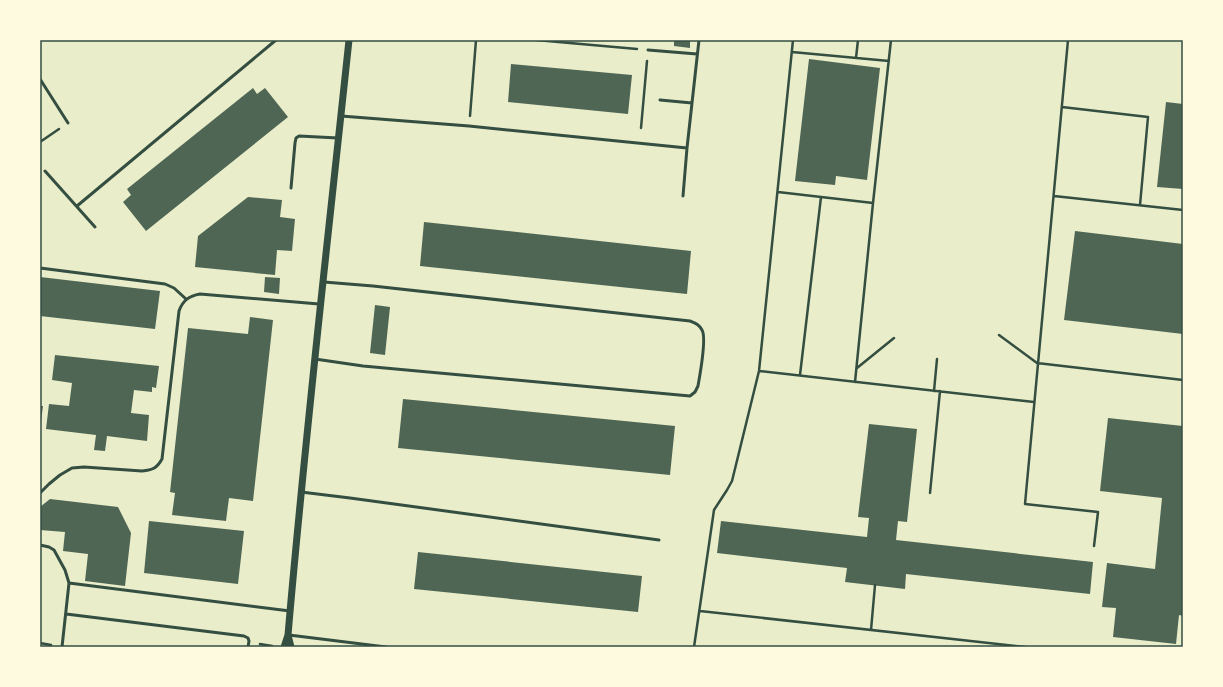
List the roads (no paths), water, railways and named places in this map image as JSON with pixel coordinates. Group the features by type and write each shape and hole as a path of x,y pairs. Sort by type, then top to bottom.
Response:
{"street":[{"path":"284,647 288,635 322,282 349,40"},
{"path":"288,635 291,647"}],"lane":[{"path":"77,206 276,40"},
{"path":"683,196 699,40"},
{"path":"648,50 697,54"},
{"path":"40,79 68,123"},
{"path":"660,100 692,103"},
{"path":"341,116 469,126 687,148"},
{"path":"290,188 296,138 299,136 338,138"},
{"path":"45,171 95,227"},
{"path":"40,268 165,284 174,288 186,299"},
{"path":"315,360 690,396 695,392 698,386 704,339 703,331 698,324 690,321 373,286 322,282"},
{"path":"40,493 60,475 72,468 84,467 142,471 150,470 158,466 162,459 180,311 182,304 186,299 192,295 200,294 320,304"},
{"path":"301,492 658,540"},
{"path":"40,546 50,547 54,550 65,570 69,583 62,647"},
{"path":"69,583 290,611"},
{"path":"66,614 244,636 248,638 248,647"},
{"path":"288,635 386,647"}]}
